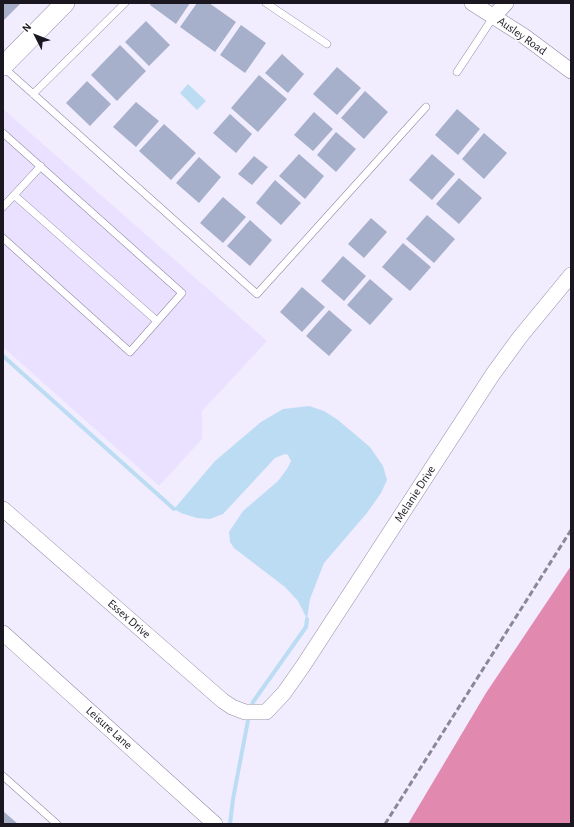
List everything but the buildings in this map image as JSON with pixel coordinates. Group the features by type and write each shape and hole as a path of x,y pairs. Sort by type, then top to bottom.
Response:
{"street":[{"path":"3,66 65,3"},
{"name":"Ausley Road","path":"472,3 524,36 571,71"},
{"path":"494,16 506,3"},
{"name":"Melanie Drive","path":"254,712 272,707 303,666 493,374 520,337 571,275"},
{"name":"Essex Drive","path":"3,509 223,701 232,707 254,712"},
{"name":"Leisure Lane","path":"3,633 215,824"}],"lane":[{"path":"33,94 125,3"},
{"path":"266,3 327,44"},
{"path":"457,72 494,16"},
{"path":"3,66 257,294 426,107"},
{"path":"3,133 182,293 130,352 3,238"},
{"path":"3,207 41,166"},
{"path":"14,195 157,321"},
{"path":"3,776 57,824"}],"shaded area":[{"path":"3,109 267,341 202,411 202,439 159,486 3,347"},
{"path":"571,566 571,824 408,824 486,693"}],"water":[{"path":"188,84 206,101 197,110 180,93"},
{"path":"309,406 324,411 338,420 370,447 383,466 387,480 381,493 367,513 324,563 310,599 307,619 298,601 285,587 234,548 230,542 229,532 243,511 278,481 287,469 291,461 288,455 285,454 275,458 223,514 210,519 197,518 174,509 215,461 261,422 283,409"}],"waterway":[{"path":"3,356 174,509"},
{"path":"251,709 253,702 306,627 307,619"},
{"path":"230,824 233,799 249,715"}],"railway":[{"path":"385,824 571,530"}]}
